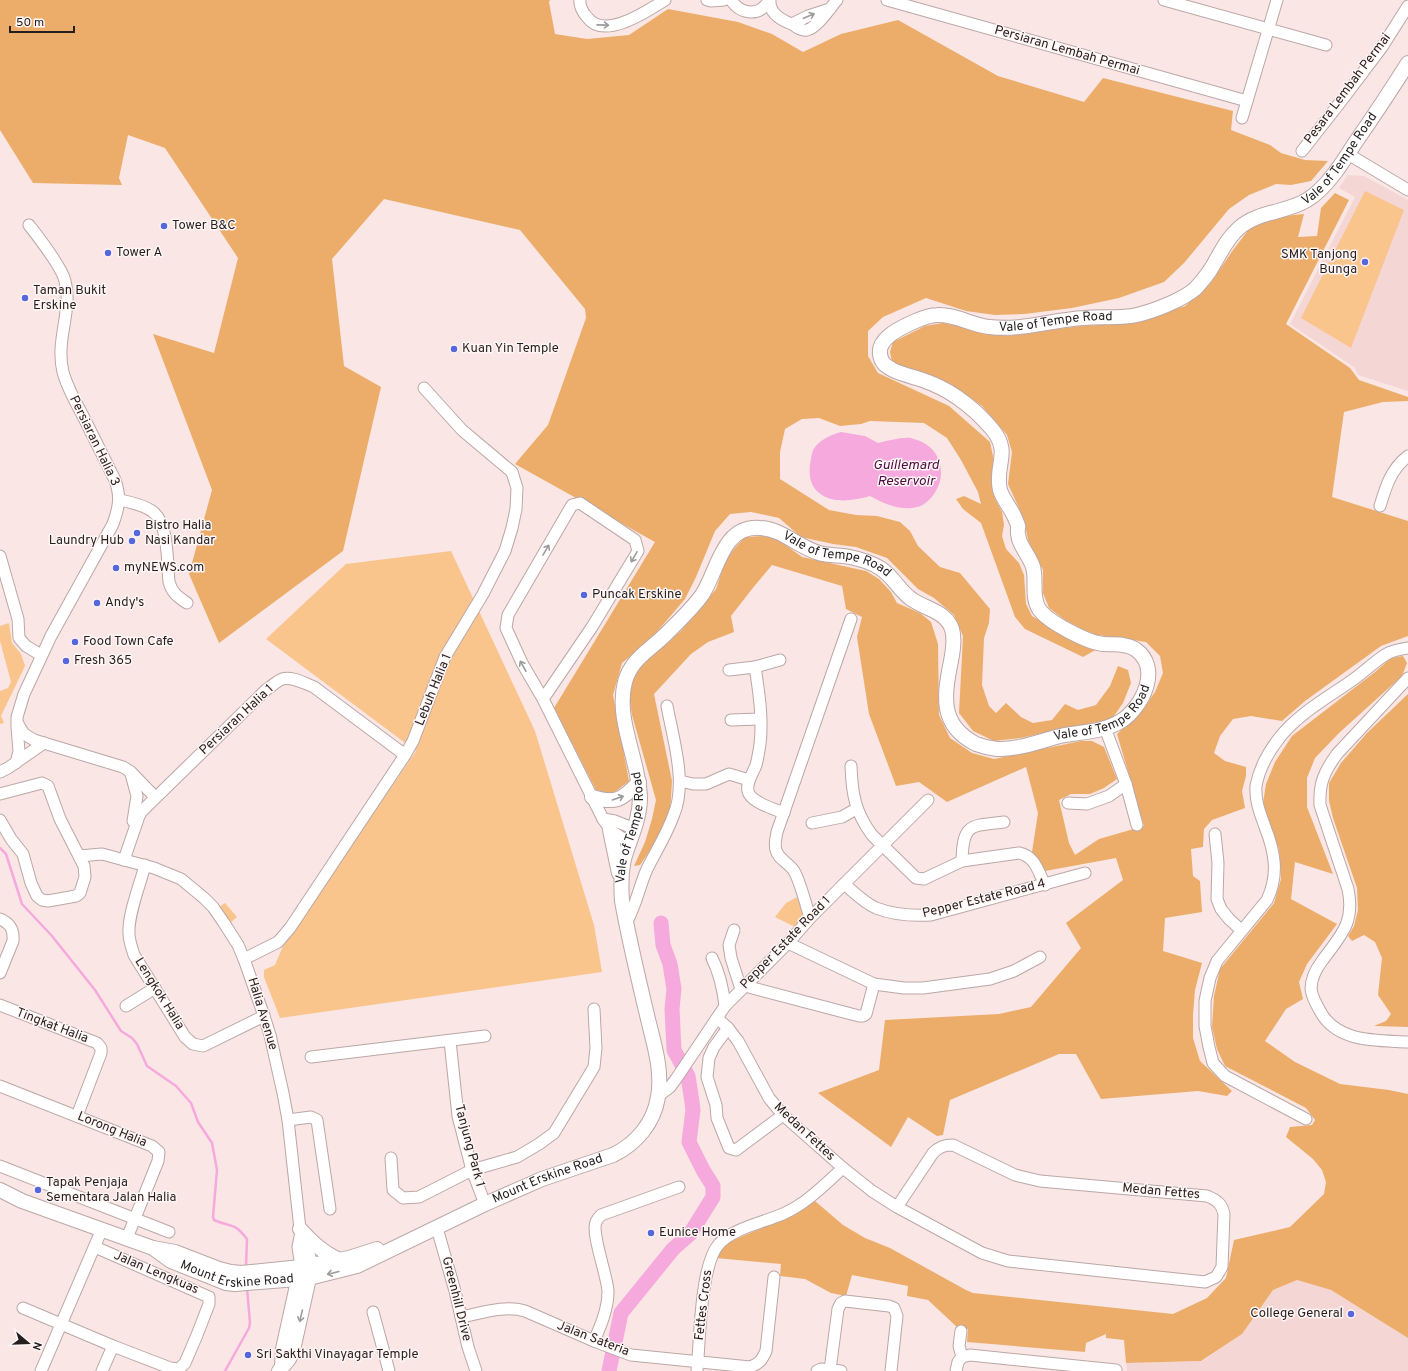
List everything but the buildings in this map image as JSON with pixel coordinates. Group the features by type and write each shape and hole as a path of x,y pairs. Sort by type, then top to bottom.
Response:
{"main road":[{"name":"Vale of Tempe Road","path":"658,1096 660,1082 657,1062 622,902 621,881 624,862 633,835 640,805 639,782 623,708 622,695 625,679 630,667 639,656 665,636 698,600 711,579 721,554 734,535 750,528 763,528 773,530 815,552 827,555 851,557 874,565 890,574 905,594 914,602 939,614 946,620 951,627 953,637 953,649 946,696 947,712 952,723 970,740 988,748 1004,749 1035,743 1063,735 1105,728 1118,723 1128,716 1144,695 1148,684 1146,662 1133,648 1120,644 1102,644 1093,642 1046,618 1039,609 1035,598 1032,565 1019,538 1015,517 1001,494 999,482 1003,449 1002,443 988,425 954,394 935,384 886,366 881,360 880,352 882,345 885,339 890,335 933,314 953,317 981,326 1020,328 1084,318 1135,316 1164,306 1196,288 1207,274 1228,239 1247,222 1264,214 1304,202 1316,194 1348,154 1408,63"},
{"path":"592,797 615,801 629,793 639,782"},
{"path":"606,825 621,881"},
{"name":"Mount Erskine Road","path":"0,1190 22,1201 153,1248 171,1261 226,1283 247,1278 357,1266 485,1204 542,1179 597,1161 622,1150 635,1141 647,1125 658,1096"},
{"name":"Mount Erskine Road","path":"0,1198 22,1201"},
{"path":"301,1231 323,1252 339,1260"},
{"name":"Mount Erskine Road","path":"305,1272 339,1260 414,1238"},
{"path":"281,1368 289,1359 293,1350 305,1272"}],"street":[{"path":"580,0 586,16 592,24 600,27 611,26 637,17 665,0"},
{"path":"706,0 724,0"},
{"path":"731,0 733,4 748,12 760,11 769,0"},
{"path":"769,0 771,9 775,15 800,29 806,30 815,27 837,0"},
{"name":"Persiaran Lembah Permai","path":"887,0 1247,101"},
{"path":"1164,0 1326,45"},
{"path":"1242,118 1276,0"},
{"name":"Pesara Lembah Permai","path":"1302,151 1382,47 1408,6"},
{"path":"1348,154 1408,190"},
{"name":"Persiaran Halia 3","path":"16,763 19,751 16,727 22,698 57,623 113,524 120,500 115,480 69,389 63,372 60,355 62,329 67,304 65,281 62,272 29,225"},
{"name":"Lebuh Halia 1","path":"244,959 278,942 290,928 405,754 413,741 445,657 483,594 505,551 516,509 517,488 512,472 462,430 424,388"},
{"path":"1380,506 1389,479 1399,463 1408,456"},
{"path":"120,500 146,508 156,514 161,521 164,532 171,588 177,596 187,603"},
{"path":"543,699 592,627 638,551 635,540 580,503 572,505 508,615 506,628 522,663 543,699 606,825 617,836 633,835"},
{"path":"0,556 18,619 19,638 26,646 42,655"},
{"path":"810,918 795,872 778,856 775,842 852,619"},
{"path":"1306,1119 1225,1076 1213,1063 1205,1026 1205,1001 1210,978 1217,961 1266,900 1272,888 1275,873 1273,857 1268,836 1256,805 1256,786 1261,769 1269,754 1281,737 1301,717 1386,654 1408,648"},
{"path":"729,670 755,667 780,660"},
{"path":"755,667 758,687 760,743 753,772 749,780 748,791 752,799 784,813"},
{"path":"1408,678 1337,754 1328,766 1322,779 1319,792 1320,806 1351,901 1350,912 1344,930 1315,971 1311,989 1313,998 1323,1017 1339,1031 1360,1038 1408,1042"},
{"name":"Persiaran Halia 1","path":"124,860 142,811 267,689 281,680 291,679 314,687 405,754"},
{"path":"626,922 633,912 641,883 675,813 680,781 667,706"},
{"path":"17,717 20,730 34,740 118,764 131,772 155,797"},
{"path":"731,720 760,719"},
{"path":"1105,728 1126,784 1137,825"},
{"path":"0,772 16,763 44,743"},
{"path":"850,766 851,783 856,809 869,832 916,878 924,879 962,861 1019,854 1027,855 1032,859 1045,885"},
{"path":"131,772 137,796 133,816 133,834"},
{"path":"680,781 693,784 706,784 729,774 749,780"},
{"path":"0,794 42,783 48,786 60,819 84,866 85,876 80,893 76,896 60,900 42,900 37,896 31,883 23,854 11,839 0,820"},
{"path":"1068,803 1087,804 1109,796 1126,784"},
{"name":"Pepper Estate Road 1","path":"658,1096 670,1087 688,1064 725,1006 788,943 810,918 928,800"},
{"path":"812,823 842,817 856,809"},
{"path":"962,861 964,838 968,830 975,825 1004,822"},
{"path":"1216,834 1218,863 1217,900 1221,909 1229,919 1241,930"},
{"name":"Halia Avenue","path":"79,856 102,854 145,865 181,879 204,898 224,922 244,959 270,1035 288,1120 301,1231 298,1246 305,1272"},
{"name":"Lengkok Halia","path":"145,865 130,919 129,935 134,955 185,1037 197,1046 207,1044 264,1016"},
{"name":"Pepper Estate Road 4","path":"844,884 876,908 914,916 931,915 1085,873"},
{"path":"0,919 8,922 14,936 0,973"},
{"path":"734,930 729,945 731,958 743,988 863,1016 866,1014 874,984"},
{"path":"788,943 874,984 904,988 923,988 990,979 1014,971 1040,957"},
{"path":"712,958 718,970 722,984 725,1006"},
{"path":"126,1006 155,988"},
{"name":"Tingkat Halia","path":"0,1005 97,1043 101,1048 101,1054 77,1116"},
{"path":"391,1158 393,1190 403,1198 419,1197 472,1170 517,1157 540,1144 554,1133 594,1067 596,1048 594,1009"},
{"name":"Medan Fettes","path":"717,1018 728,1028 738,1041 769,1098 783,1115 842,1168 872,1191 897,1207 982,1253 1008,1261 1205,1282 1216,1277 1222,1267 1224,1214 1223,1207 1213,1198 1207,1196 1040,1181 1025,1178 1009,1173 953,1145 939,1147 933,1153 897,1207"},
{"path":"728,1028 714,1047 709,1058 707,1077 716,1105 717,1118 729,1148 736,1150 783,1115"},
{"path":"311,1057 485,1036"},
{"name":"Tanjung Park 1","path":"450,1040 458,1116 472,1170 485,1204"},
{"name":"Lorong Halia","path":"0,1086 152,1146 159,1152 158,1161 127,1238"},
{"path":"288,1120 311,1117 317,1120 330,1209"},
{"path":"0,1166 169,1232"},
{"name":"Fettes Cross","path":"698,1367 703,1298 707,1269 713,1253 719,1243 727,1237 747,1227 785,1213 798,1206 842,1168"},
{"path":"598,1343 604,1318 608,1290 605,1272 594,1231 596,1222 601,1215 679,1187"},
{"name":"Greenhill Drive","path":"437,1228 468,1347 476,1371"},
{"path":"45,1370 62,1324 102,1229"},
{"name":"Jalan Lengkuas","path":"95,1248 209,1297 209,1304 185,1364 179,1369 170,1368 113,1346"},
{"name":"Jalan Sateria","path":"461,1317 505,1308 515,1308 598,1343 631,1355 698,1367 750,1367 758,1365 766,1351 774,1277"},
{"path":"817,1371 820,1369 836,1370 838,1310 841,1303 845,1301 889,1306 894,1308 897,1316 891,1371"},
{"path":"23,1308 113,1346 102,1371"},
{"path":"374,1312 389,1371"},
{"path":"961,1331 959,1346 962,1357"},
{"path":"956,1371 958,1362 962,1357 970,1355 1116,1370"}],"shaded area":[{"path":"0,0 550,0 549,2 555,34 587,39 629,35 668,9 738,22 772,34 803,52 841,34 898,20 998,76 1084,102 1103,78 1233,111 1231,130 1270,145 1281,153 1305,160 1328,161 1311,181 1291,185 1276,184 1249,195 1229,209 1184,263 1164,282 1119,298 1072,308 1024,314 995,315 966,311 926,298 883,317 868,331 868,356 878,373 949,406 990,442 994,461 992,486 995,499 1002,512 1004,525 1002,536 1006,549 1019,563 1024,575 1026,604 1032,616 1079,644 1097,649 1083,657 1025,629 1015,617 981,523 963,509 956,499 964,496 981,504 978,492 947,438 924,423 870,421 861,424 840,426 819,418 802,419 785,429 780,452 780,479 829,510 856,515 877,516 900,522 910,531 918,546 940,567 960,573 990,609 989,623 984,638 982,685 989,706 996,713 1006,703 1021,717 1033,723 1052,720 1065,704 1078,710 1096,705 1110,686 1118,666 1128,670 1131,683 1123,703 1112,719 1020,738 994,741 973,731 959,713 963,636 954,615 934,598 918,589 887,558 856,547 801,537 779,518 751,512 730,514 715,531 685,599 650,640 622,663 613,695 629,781 612,794 596,790 554,708 655,542 515,464 548,425 586,318 585,309 520,230 384,199 332,259 344,366 381,387 343,551 219,643 189,574 212,490 153,334 214,353 238,258 165,148 128,135 119,178 122,185 33,183 0,130"},
{"name":"SMK Tanjong Bunga","path":"1348,175 1364,176 1408,200 1408,391 1358,375 1354,367 1290,324 1355,197 1339,188"},
{"path":"1365,191 1404,210 1351,348 1301,318"},
{"path":"1335,193 1349,200 1286,324 1350,368 1359,380 1408,397 1408,401 1383,402 1344,412 1332,497 1408,521 1408,636 1381,646 1305,701 1282,721 1251,716 1233,719 1220,736 1214,753 1225,761 1246,767 1246,776 1242,791 1245,808 1212,820 1204,829 1203,847 1191,849 1193,876 1200,881 1202,912 1165,918 1163,951 1202,963 1195,990 1193,1038 1200,1061 1232,1091 1227,1096 1198,1091 1101,1099 1076,1054 1059,1054 950,1100 943,1135 937,1136 908,1117 891,1147 818,1093 879,1070 885,1020 999,1014 1031,1007 1081,948 1066,923 1123,880 1116,858 1045,871 1032,852 1038,813 1026,767 947,802 919,782 896,786 869,714 857,637 862,617 846,609 842,586 772,565 731,616 734,632 708,642 691,654 654,694 672,781 670,814 660,836 640,865 634,866 645,842 656,800 632,715 628,689 640,667 657,650 681,631 716,589 725,562 745,537 763,536 776,538 802,557 866,571 879,579 891,592 897,603 920,613 931,622 938,644 939,715 950,738 972,753 994,759 1081,741 1092,741 1104,747 1117,779 1104,788 1090,794 1071,794 1059,800 1069,843 1075,855 1099,839 1144,826 1117,734 1140,713 1155,692 1163,673 1160,656 1146,642 1091,634 1065,620 1049,608 1043,593 1043,570 1028,540 1024,519 1008,484 1012,452 1007,435 982,406 952,385 901,367 892,362 890,352 893,342 925,326 943,323 1007,336 1080,326 1136,323 1185,306 1210,284 1250,228 1284,216 1304,214 1298,237 1317,236 1321,208"},
{"path":"451,551 535,731 594,925 602,972 280,1018 264,977 264,970 275,965 283,946 416,751 266,639 346,564"},
{"path":"9,623 12,643 21,654 25,666 1,716 4,723 0,724 0,691 8,688 11,682 0,641 0,626"},
{"path":"1403,656 1407,663 1402,676 1339,733 1315,758 1307,778 1307,807 1333,874 1295,862 1291,899 1337,924 1307,964 1299,982 1303,999 1286,1009 1265,1041 1295,1062 1340,1084 1408,1094 1408,1338 1331,1290 1297,1280 1273,1290 1242,1334 1201,1361 1126,1363 1124,1340 1106,1338 1106,1334 1086,1343 1085,1352 967,1342 968,1329 958,1328 928,1300 907,1296 908,1286 852,1275 846,1296 831,1293 805,1279 780,1276 781,1264 716,1258 723,1246 738,1238 793,1215 815,1201 843,1225 865,1238 890,1248 973,1293 1173,1314 1207,1298 1226,1278 1234,1240 1290,1227 1324,1194 1326,1182 1322,1170 1313,1159 1286,1137 1290,1127 1312,1125 1315,1120 1306,1108 1225,1066 1217,1049 1212,1027 1214,996 1220,969 1274,903 1281,879 1279,849 1263,803 1266,784 1275,762 1292,736 1391,658"},
{"path":"1408,694 1408,1027 1374,1026 1386,1021 1391,1014 1378,995 1382,958 1375,942 1364,935 1352,941 1348,936 1354,926 1358,910 1357,888 1333,818 1329,801 1329,783 1341,763 1367,733"},
{"path":"797,897 802,916 795,927 775,917 786,903"},
{"path":"225,903 237,917 230,923 218,908"},
{"path":"1297,1280 1331,1290 1408,1338 1408,1371 1127,1371 1126,1363 1202,1361 1242,1334 1273,1290"}],"water":[{"name":"Guillemard Reservoir","path":"841,432 865,436 878,443 911,438 927,445 938,457 940,464 940,479 934,494 922,505 911,508 887,504 870,496 852,500 833,500 822,495 814,488 810,479 811,457 815,446 829,436"}],"waterway":[{"path":"0,848 6,854 22,904 52,936 95,990 121,1031 132,1038 137,1044 147,1066 176,1086 191,1103 198,1122 212,1143 217,1170 214,1220 235,1227 247,1239 246,1267"},
{"path":"609,1371 621,1313 673,1249 690,1234 713,1197 713,1186 689,1142 693,1110 692,1102 688,1076 674,1050 672,1009 674,989 670,964 663,945 661,923"},
{"path":"225,1371 249,1328 250,1323 247,1288"}],"place":[{"name":"Tower B&C","path":"164,226"},
{"name":"Tower A","path":"108,253"},
{"name":"SMK Tanjong Bunga","path":"1365,262"},
{"name":"Taman Bukit Erskine","path":"25,298"},
{"name":"Kuan Yin Temple","path":"454,349"},
{"name":"Bistro Halia Nasi Kandar","path":"137,533"},
{"name":"Laundry Hub","path":"132,541"},
{"name":"myNEWS.com","path":"116,568"},
{"name":"Puncak Erskine","path":"584,595"},
{"name":"Andy's","path":"97,603"},
{"name":"Food Town Cafe","path":"75,642"},
{"name":"Fresh 365","path":"66,661"},
{"name":"Tapak Penjaja Sementara Jalan Halia","path":"38,1190"},
{"name":"Eunice Home","path":"651,1233"},
{"name":"College General","path":"1351,1314"},
{"name":"Sri Sakthi Vinayagar Temple","path":"248,1355"}]}
